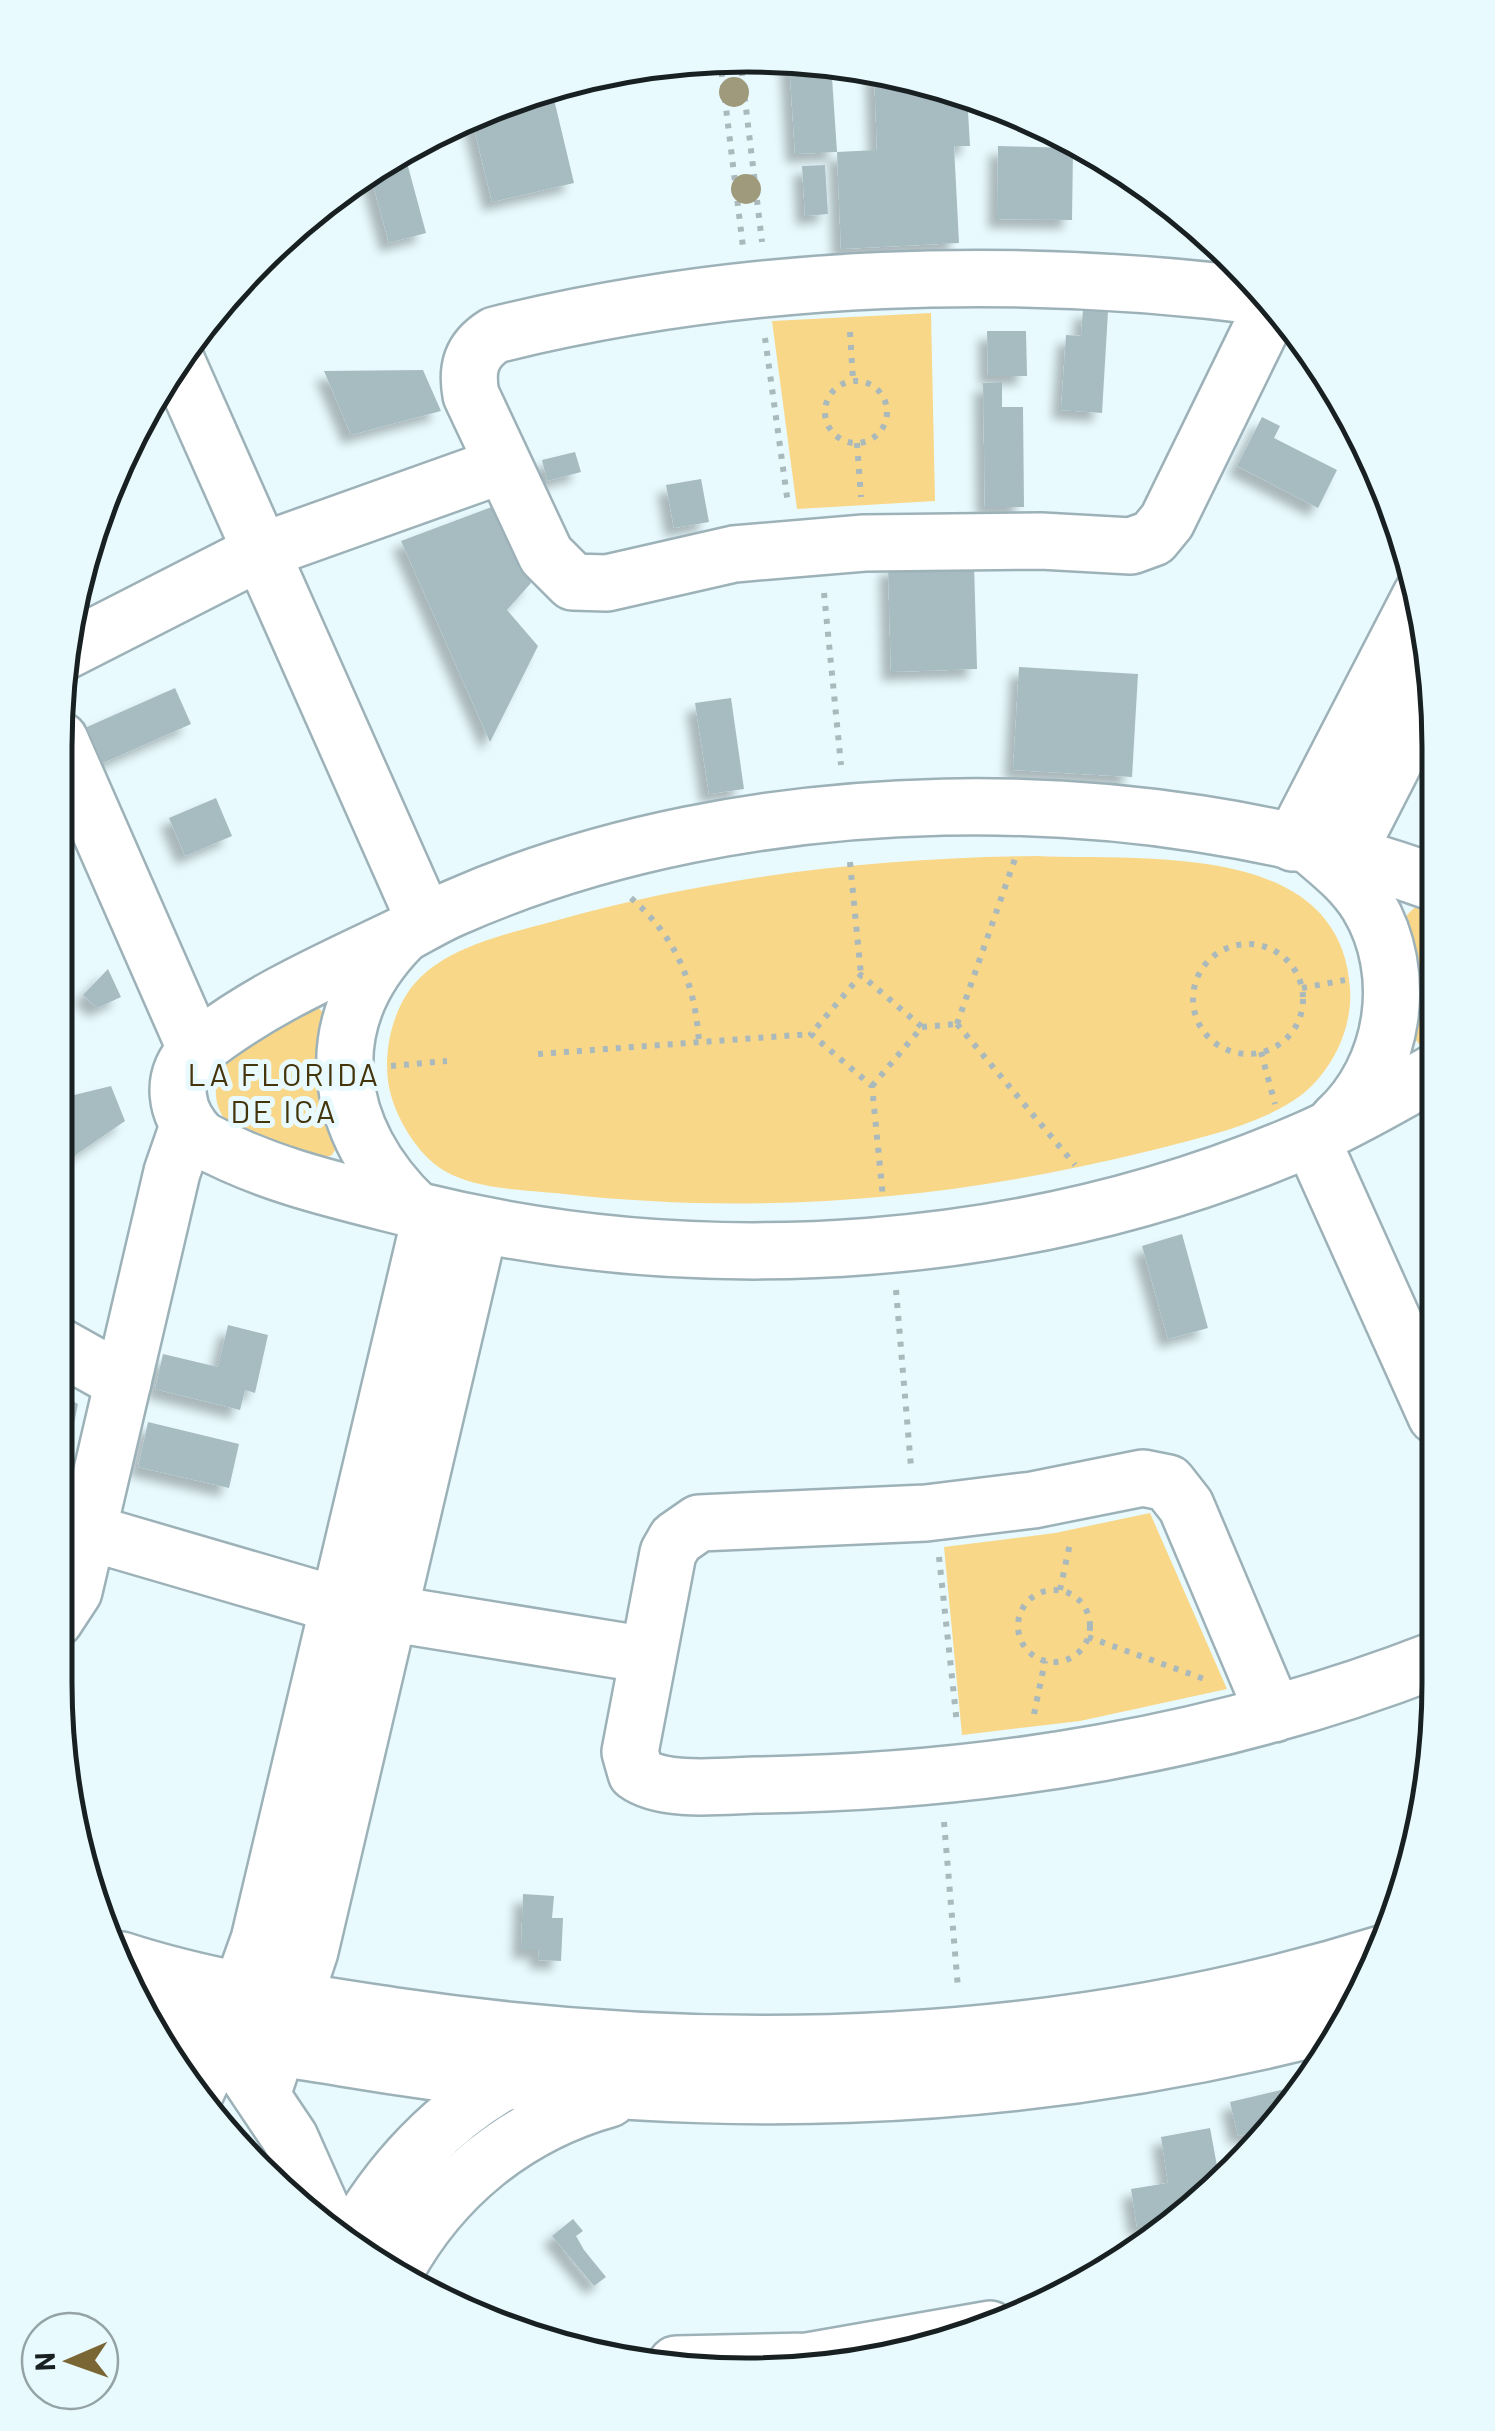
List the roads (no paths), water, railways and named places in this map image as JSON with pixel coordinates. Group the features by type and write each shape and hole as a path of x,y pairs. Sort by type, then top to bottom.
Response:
{"street":[{"path":"1249,296 1148,283 925,282 698,296 495,335 480,344 468,377 471,395 503,465 560,574 590,585 734,554 864,543 1140,545 1154,538 1167,521 1266,316"},
{"path":"183,376 262,552 414,928"},
{"path":"81,643 262,552 503,465"},
{"path":"1323,854 1411,621"},
{"path":"1323,854 1421,703"},
{"path":"1422,880 1323,854 1161,820 1032,810 902,811 780,822 699,835 588,861 414,928 301,981 196,1050 179,1076 177,1093 188,1126 222,1150 278,1174 442,1216 685,1249 887,1244 1034,1223 1110,1205 1319,1134 1422,1079"},
{"path":"75,819 196,1050"},
{"path":"1319,1134 1357,1100 1377,1065 1392,998 1382,935 1370,907 1323,854"},
{"path":"414,928 367,978 355,1004 345,1070 355,1129 391,1186 442,1216"},
{"path":"72,1594 172,1172 188,1126"},
{"path":"1319,1134 1422,1382"},
{"path":"321,2206 304,2166 279,2048 442,1216"},
{"path":"72,1353 122,1382"},
{"path":"1271,1709 1186,1506 1168,1482 1143,1478 1033,1500 926,1513 699,1523 676,1539 668,1553 630,1752 636,1773 642,1778 681,1784 802,1784 962,1772 1118,1750 1271,1709 1422,1664"},
{"path":"88,1532 363,1610 647,1655"},
{"path":"201,2079 232,2015 259,1940 363,1610"},
{"path":"137,1970 232,2015 279,2048 502,2082 816,2044 962,2036 1165,2006 1274,1984 1363,1959"},
{"path":"164,2023 232,2015 279,2048 447,2023 630,2068 802,2097 967,2089 1208,2054 1330,2025"},
{"path":"401,2263 440,2204 481,2164 630,2068"},
{"path":"357,2234 408,2161 452,2119 502,2082"}],"district":[{"name":"LA FLORIDA DE ICA","path":"284,1092"}]}
